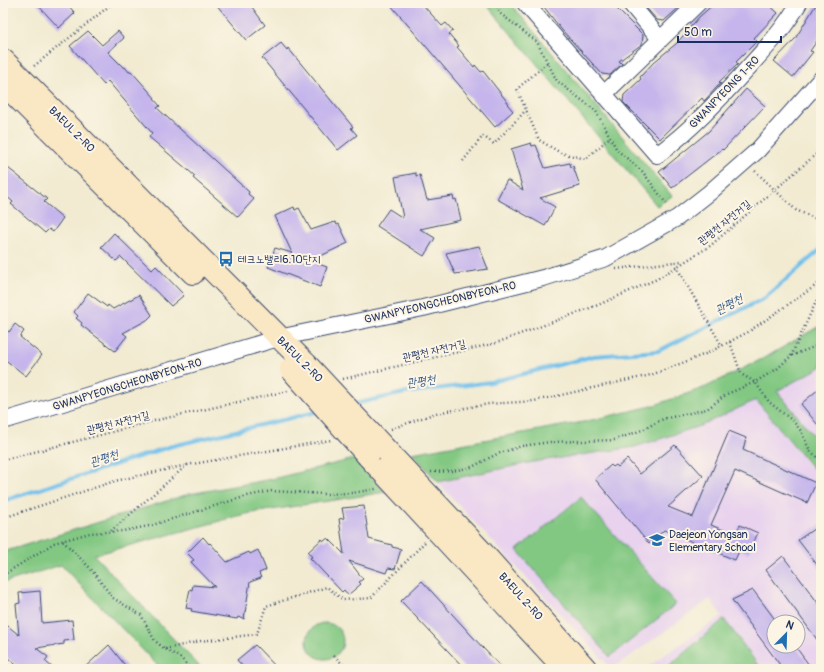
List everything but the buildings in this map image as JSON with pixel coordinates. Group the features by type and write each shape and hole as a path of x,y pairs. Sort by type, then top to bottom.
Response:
{"main road":[{"name":"BAEUL 2-RO","path":"3,60 298,367 378,454 565,669"},
{"name":"BAEUL 2-RO","path":"3,83 120,202 271,340"},
{"name":"BAEUL 2-RO","path":"378,454 482,552 586,669"}],"street":[{"path":"525,3 604,95 698,3"},
{"path":"630,3 660,39"},
{"name":"GWANPYEONG 1-RO","path":"604,95 657,155 673,143 724,94 772,41 799,3"},
{"name":"GWANPYEONGCHEONBYEON-RO","path":"3,421 271,340 423,308 543,278 606,258 677,218 746,162 821,79"}],"path":[{"path":"34,66 113,3"},
{"path":"495,3 502,14 537,42 556,81 596,111 617,150 642,171 677,218"},
{"path":"548,63 516,89 539,140 561,153 586,159 610,138"},
{"path":"463,160 483,136 494,144 526,110"},
{"name":"관평천 자전거길","path":"336,380 496,343 604,302 657,279 685,260 710,246 821,150"},
{"path":"746,162 796,210 814,218 821,226"},
{"path":"616,269 685,260"},
{"path":"676,266 722,346"},
{"path":"386,430 436,413 489,404 534,400 651,374 708,353 730,342 748,332 821,282"},
{"path":"791,356 821,291"},
{"path":"730,342 741,374 756,382 769,402 793,421 810,451 821,460"},
{"path":"423,472 453,471 472,467 497,454 522,446 550,442 615,440 642,430 663,419 707,409 727,394 756,382 776,369 791,356 821,344"},
{"name":"관평천 자전거길","path":"3,460 162,419 290,391"},
{"path":"3,518 115,480 187,465 334,439"},
{"path":"111,531 187,465"},
{"path":"3,575 40,551 90,532 149,526 247,496 272,491 352,493 379,489"},
{"path":"165,649 201,641 257,634 266,606 327,587 343,600 371,598 427,540"},
{"path":"63,541 90,568 113,598 141,615 155,641 165,649 182,658 190,669"},
{"path":"334,656 348,669"}],"shaded area":[{"path":"821,367 821,445 776,391"},
{"name":"Daejeon Yongsan Elementary School","path":"756,400 821,480 821,669 644,669 722,616 710,599 612,669 438,483 700,426"}],"green space":[{"path":"485,3 510,3 672,196 657,206"},
{"path":"821,325 821,367 777,391 821,445 821,478 756,400 700,426 635,447 533,462 438,482 412,453 583,422 652,406 706,387 768,356"},
{"path":"354,459 386,492 246,514 94,555 202,669 161,669 61,565 3,583 3,552 189,494 272,479"},
{"path":"581,497 676,604 610,657 517,550"},
{"path":"724,619 761,669 665,669"},
{"path":"325,623 338,628 343,641 338,654 325,659 312,654 307,641 312,628"}],"waterway":[{"name":"관평천","path":"354,404 404,393 491,382 594,356 658,351 765,298 821,249"},
{"name":"관평천","path":"3,501 172,446 320,411"}],"place":[{"name":"테크노밸리6.10단지","path":"226,259"},
{"name":"Daejeon Yongsan Elementary School","path":"657,540"}]}
